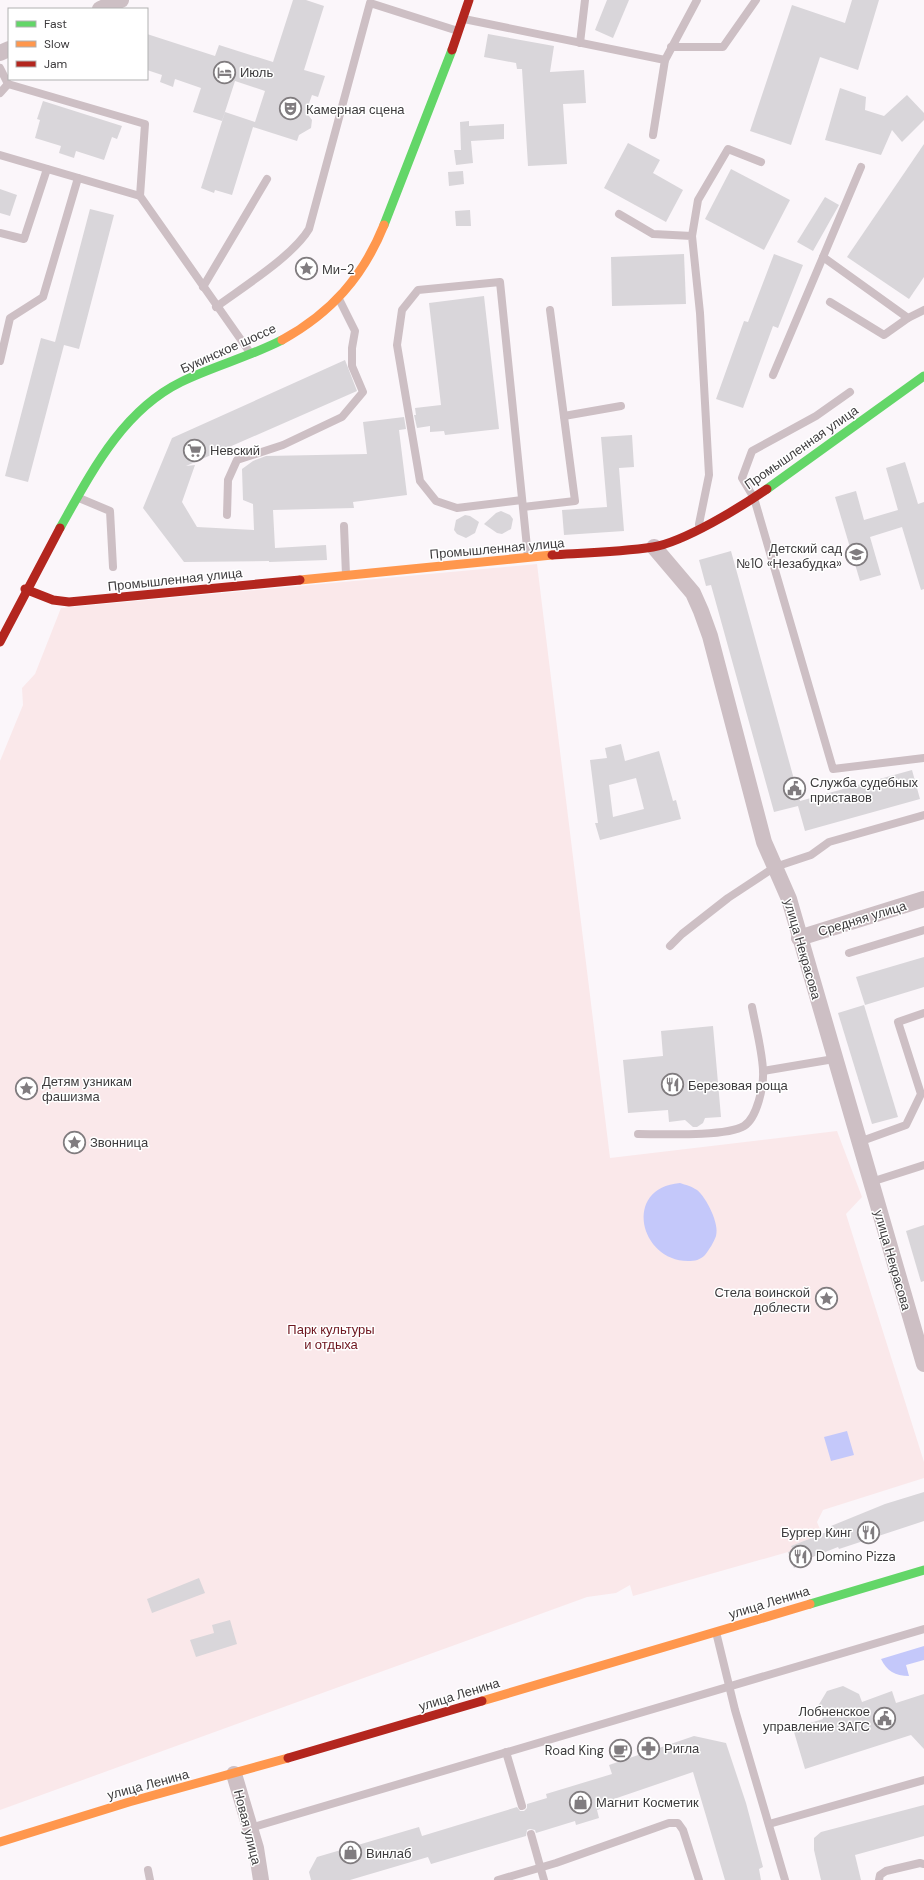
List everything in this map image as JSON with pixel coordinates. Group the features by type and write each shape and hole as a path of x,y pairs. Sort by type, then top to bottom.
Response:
{"street":[{"path":"102,8 121,0"},
{"name":"Букинское шоссе","path":"0,642 25,589 78,497 110,444 132,418 160,395 188,379 251,355 296,331 339,298 360,271 371,253 383,227 470,0"},
{"name":"Промышленная улица","path":"25,589 53,600 69,602 528,558 654,548 698,530 754,498 924,376"},
{"name":"улица Некрасова","path":"654,548 690,589 701,611 710,636 764,842 788,899 924,1364"},
{"name":"Средняя улица","path":"799,938 924,899"},
{"name":"улица Ленина","path":"0,1842 129,1802 234,1774 924,1570"},
{"name":"Новая улица","path":"234,1774 256,1848 261,1880"}],"lane":[{"path":"580,43 585,0"},
{"path":"653,134 665,60 697,0"},
{"path":"672,47 723,47 756,0"},
{"path":"216,306 290,252 303,239 309,229 370,3 459,32"},
{"path":"463,19 665,60"},
{"path":"0,68 8,84 145,124 140,196 251,355"},
{"path":"0,93 8,84"},
{"path":"698,530 709,475 700,313 692,236 698,200 728,149 761,162"},
{"path":"0,155 140,196"},
{"path":"772,375 861,167"},
{"path":"0,233 24,239 47,169"},
{"path":"0,360 10,318 43,297 78,178"},
{"path":"203,287 267,179"},
{"path":"619,214 653,234 692,236"},
{"path":"823,257 908,318"},
{"path":"528,558 523,504 500,282 418,290 402,310 397,345 420,481 436,501 457,508 523,504 575,501 550,310"},
{"path":"227,514 228,480 237,460 283,445 342,417 364,392 352,366 352,348 355,331 339,298"},
{"path":"830,302 884,335 908,318 924,310"},
{"path":"850,392 816,416 752,451 742,478 754,498 833,769 924,758"},
{"path":"564,416 621,406"},
{"path":"78,497 110,511 113,567"},
{"path":"344,526 346,576"},
{"path":"670,946 682,934 728,898 775,867 811,855 829,842 924,815"},
{"path":"849,953 924,930"},
{"path":"638,1134 698,1134 727,1130 743,1126 752,1118 758,1103 763,1071 752,1008"},
{"path":"859,1142 906,1125 922,1094 898,1022 924,1013"},
{"path":"763,1071 834,1059"},
{"path":"871,1182 924,1165"},
{"path":"250,1828 924,1629"},
{"path":"716,1632 729,1686 785,1880"},
{"path":"506,1752 522,1806"},
{"path":"768,1824 924,1780"},
{"path":"498,1880 540,1868 669,1823 678,1823 683,1830 699,1880"},
{"path":"531,1834 544,1880"},
{"path":"879,1880 880,1875 886,1871 924,1864"},
{"path":"148,1870 150,1880"}],"green space":[{"name":"Парк культуры и отдыха","path":"537,564 610,1158 837,1131 862,1197 846,1214 924,1462 924,1478 823,1510 817,1522 822,1534 791,1546 793,1550 788,1552 633,1596 630,1585 616,1593 587,1597 0,1810 0,761 23,705 22,688 35,674 61,608"}],"water":[{"path":"680,1183 701,1193 708,1204 716,1225 716,1236 711,1246 705,1255 695,1260 688,1261 671,1258 658,1250 649,1238 644,1224 644,1210 650,1197 662,1188"},
{"path":"847,1431 854,1455 831,1461 824,1437"},
{"path":"924,1646 924,1660 906,1665 909,1676 892,1672 886,1667 881,1659"}],"building":[{"path":"293,0 306,0 324,6 304,70 325,76 318,97 312,95 306,112 312,120 311,128 299,135 297,141 253,127 232,195 215,190 214,193 201,188 225,112 255,122 265,91 235,81 222,121 193,112 201,88 175,79 173,87 160,82 162,75 148,70 148,34 215,56 219,45 273,62"},
{"path":"607,0 629,0 613,38 595,30"},
{"path":"852,0 879,0 858,70 820,57 791,145 750,131 792,5 845,23"},
{"path":"488,34 554,46 550,72 584,70 586,103 563,104 567,164 528,166 522,69 517,69 516,63 484,57"},
{"path":"840,88 866,97 865,110 884,116 907,95 924,113 924,120 902,142 892,130 881,155 825,140"},
{"path":"43,101 122,126 117,139 112,137 104,160 76,151 74,158 59,153 61,146 35,138 40,120 37,119"},
{"path":"469,121 469,126 504,124 504,139 471,141 473,163 456,165 454,150 461,150 460,122"},
{"path":"628,143 660,160 653,173 683,190 666,222 604,188"},
{"path":"924,144 924,277 909,299 847,257"},
{"path":"731,169 790,200 764,250 705,219"},
{"path":"463,171 464,184 449,186 448,172"},
{"path":"0,189 17,195 10,216 0,213"},
{"path":"825,197 839,205 813,251 797,242"},
{"path":"90,209 114,215 79,349 64,345 28,482 5,476 41,338 55,342"},
{"path":"470,210 471,226 456,226 455,211"},
{"path":"684,254 686,304 612,306 611,257"},
{"path":"774,254 803,265 778,328 773,326 743,408 716,399 744,321 748,322"},
{"path":"484,296 499,429 445,435 444,431 430,432 430,426 417,428 414,415 416,415 415,408 441,405 429,303"},
{"path":"345,360 357,391 186,466 195,465 182,502 197,527 254,530 253,504 243,500 242,469 253,461 266,456 367,454 363,422 404,417 406,429 399,430 407,495 353,502 354,508 273,510 275,548 326,545 327,560 184,562 143,508 172,438"},
{"path":"632,435 634,467 619,468 624,531 564,535 562,510 607,507 601,437"},
{"path":"905,462 918,504 924,502 924,589 921,590 902,527 870,537 881,575 860,581 835,497 856,491 864,520 898,510 886,468"},
{"path":"501,511 510,515 513,519 511,529 502,534 497,533 484,524 496,513"},
{"path":"465,515 470,516 479,522 475,533 466,538 457,534 454,530 456,520"},
{"path":"731,551 800,801 912,770 920,799 805,831 798,806 774,812 711,585 706,586 699,560"},
{"path":"621,744 625,761 659,751 673,801 676,800 681,819 600,840 595,823 598,823 590,760 607,758 605,748","holes":["636,778 644,809 613,817 609,785"]},
{"path":"924,957 924,987 865,1005 856,977"},
{"path":"864,1005 898,1117 872,1124 838,1013"},
{"name":"Березовая роща","path":"713,1026 721,1117 705,1118 703,1123 697,1127 693,1127 685,1120 669,1122 668,1110 628,1113 623,1060 663,1056 661,1031"},
{"path":"924,1225 924,1281 921,1282 906,1231"},
{"path":"924,1492 924,1521 839,1549 838,1547 805,1560 807,1563 794,1568 788,1552 793,1550 791,1546 832,1530 831,1526 885,1504"},
{"path":"199,1578 205,1593 152,1613 147,1599"},
{"path":"230,1620 237,1644 196,1657 190,1640 214,1633 212,1625"},
{"path":"843,1686 859,1694 862,1702 892,1691 896,1703 924,1694 924,1749 911,1735 805,1769 794,1732 801,1730 800,1726 823,1719 818,1706 827,1691"},
{"path":"694,1736 726,1743 746,1803 763,1867 759,1869 761,1880 725,1880 693,1772 614,1799 616,1804 597,1810 599,1818 576,1825 575,1821 536,1833 535,1830 530,1829 527,1830 526,1836 431,1864 428,1857 350,1880 311,1880 309,1872 317,1857 419,1827 422,1836 517,1807 520,1811 524,1811 527,1808 527,1804 547,1798 546,1794 612,1774 609,1765"},
{"path":"924,1805 924,1836 855,1855 861,1880 821,1880 814,1850 814,1838 821,1832"}],"traffic: fast":[{"path":"384,225 452,50"},
{"path":"60,528 96,465 125,426 142,409 160,394 181,382 282,340"},
{"path":"767,489 924,376"},
{"path":"810,1604 924,1570"}],"traffic: slow":[{"path":"282,340 316,318 344,292 366,261 376,244 384,225"},
{"path":"300,580 552,555"},
{"path":"482,1701 810,1604"},
{"path":"0,1842 129,1802 288,1758"}],"traffic: jam":[{"path":"452,50 469,0"},
{"path":"552,555 628,550 666,544 712,523 767,489"},
{"path":"0,642 60,528"},
{"path":"25,589 53,600 69,602 300,580"},
{"path":"288,1758 482,1701"}],"place":[{"name":"Июль","path":"225,72"},
{"name":"Камерная сцена","path":"290,109"},
{"name":"Ми-2","path":"307,269"},
{"name":"Невский","path":"195,450"},
{"name":"Детский сад №10 «Незабудка»","path":"857,555"},
{"name":"Служба судебных приставов","path":"794,789"},
{"name":"Березовая роща","path":"672,1085"},
{"name":"Детям узникам фашизма","path":"27,1088"},
{"name":"Звонница","path":"74,1142"},
{"name":"Стела воинской доблести","path":"826,1299"},
{"name":"Бургер Кинг","path":"868,1532"},
{"name":"Domino Pizza","path":"800,1556"},
{"name":"Лобненское управление ЗАГС","path":"885,1718"},
{"name":"Ригла","path":"649,1748"},
{"name":"Road King","path":"620,1750"},
{"name":"Магнит Косметик","path":"580,1802"},
{"name":"Винлаб","path":"350,1853"}]}
